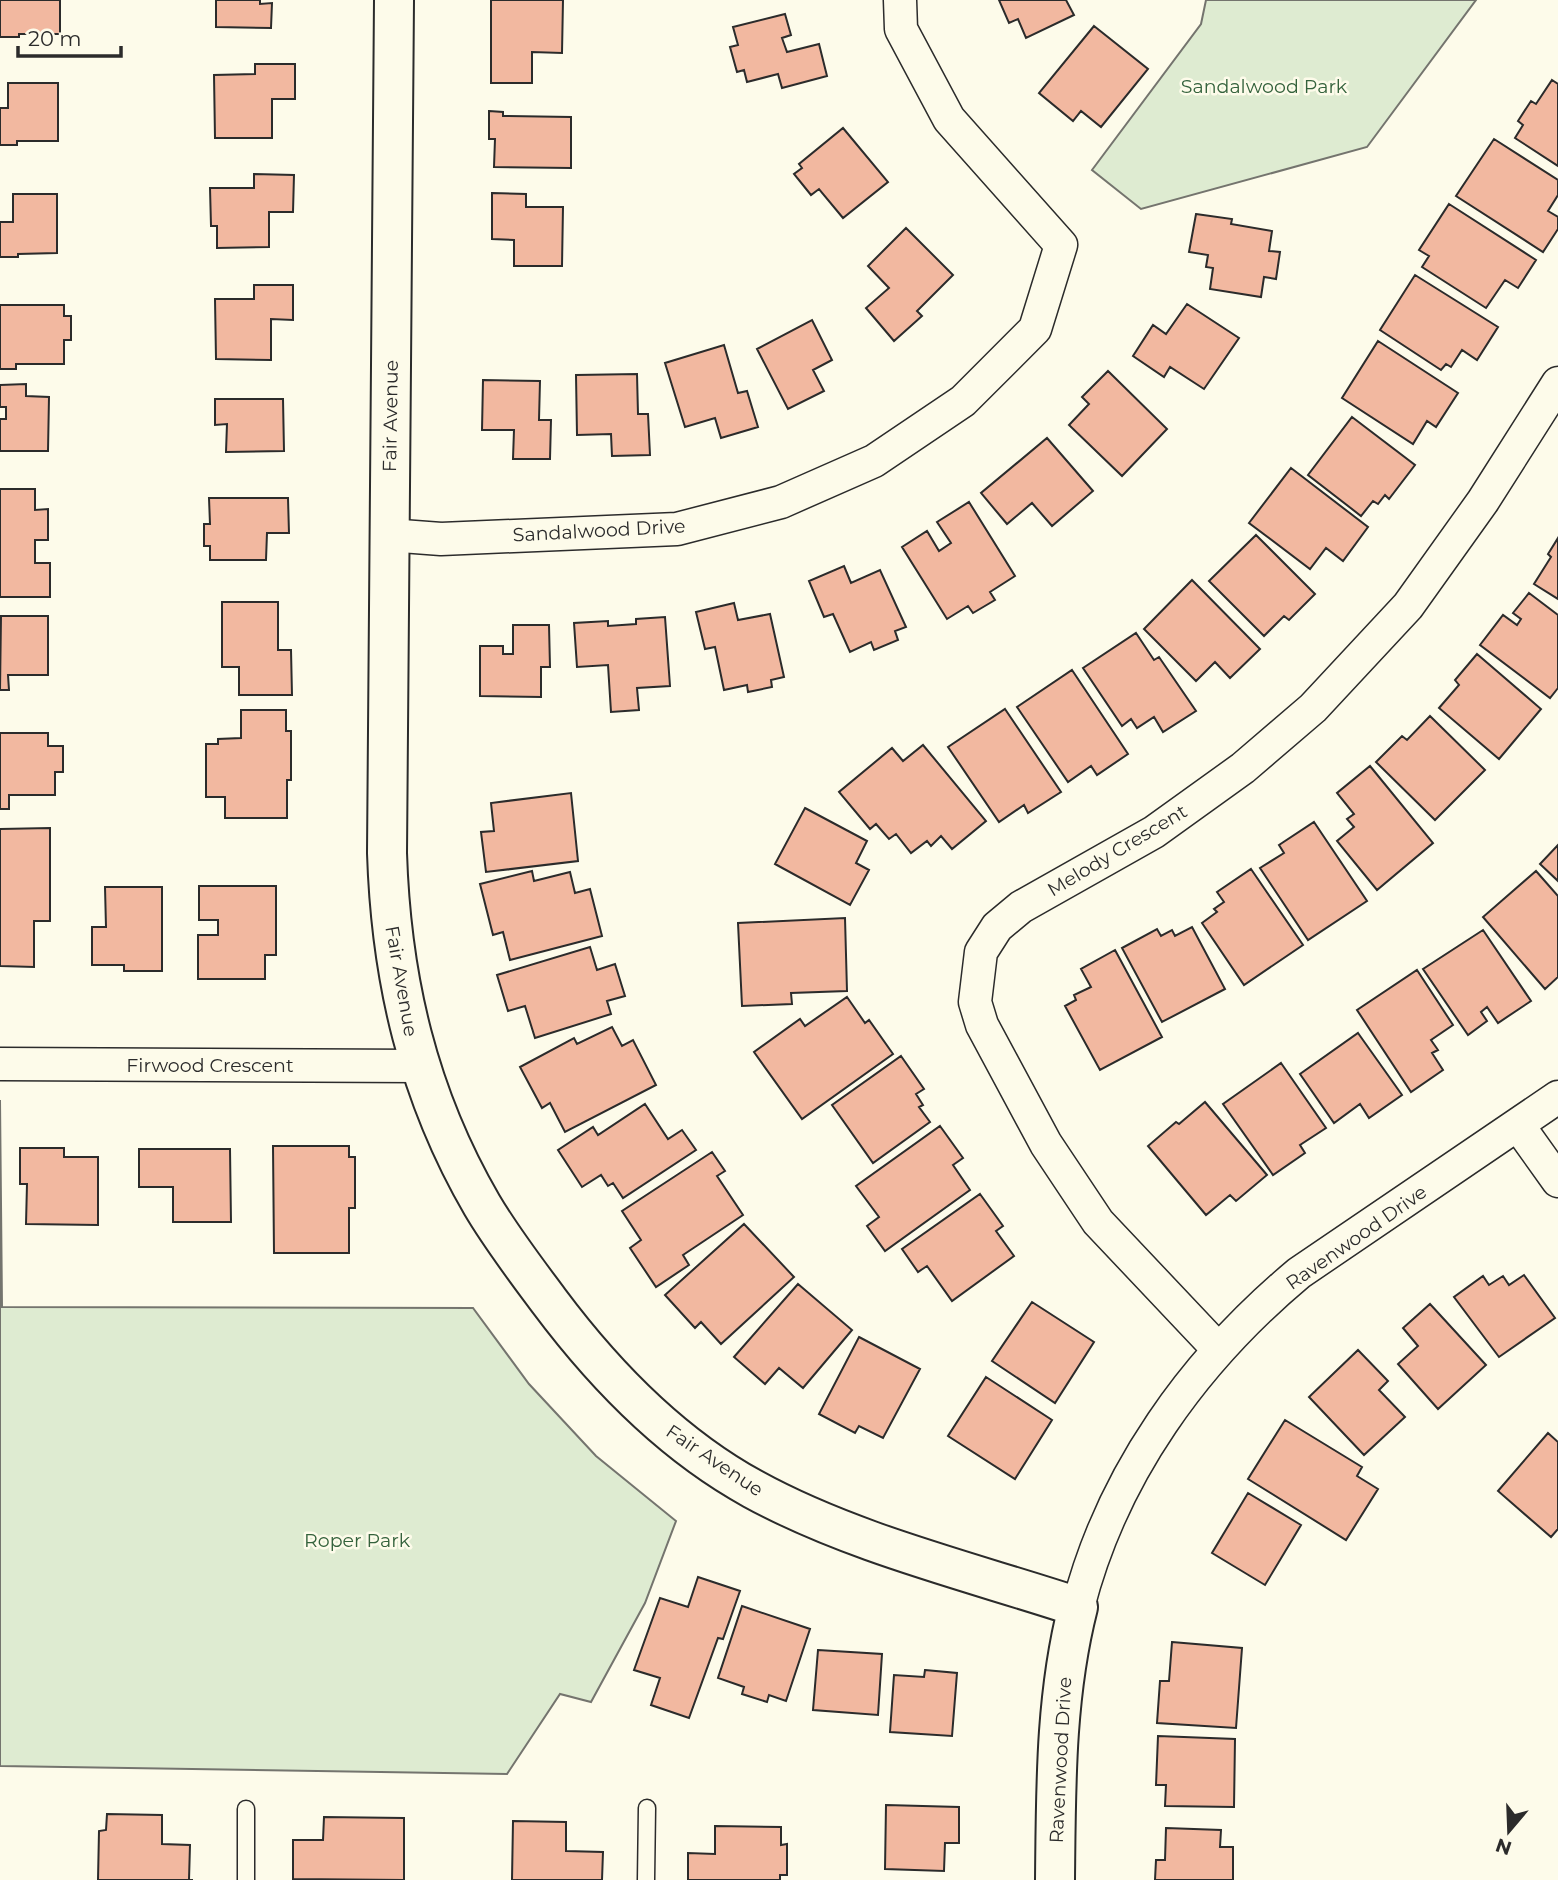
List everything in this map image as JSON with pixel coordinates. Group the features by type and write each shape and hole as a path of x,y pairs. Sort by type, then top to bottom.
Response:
{"street":[{"name":"Fair Avenue","path":"394,0 388,535 389,898 398,974 420,1066 434,1105 465,1174 506,1242 596,1360 628,1395 673,1434 752,1488 798,1511 862,1536 1078,1607"},
{"name":"Sandalwood Drive","path":"388,535 441,539 677,529 781,502 874,461 963,401 1035,329 1061,245 949,119 901,29 900,0"},
{"name":"Melody Crescent","path":"1218,1349 1098,1222 1046,1144 982,1025 975,1002 981,952 997,927 1021,907 1154,832 1243,768 1313,708 1408,606 1483,501 1558,383"},
{"name":"Firwood Crescent","path":"0,1064 420,1066"},
{"name":"Ravenwood Drive","path":"1055,1880 1058,1729 1065,1665 1084,1580 1127,1480 1169,1410 1218,1349 1263,1303 1299,1273 1558,1097"},
{"path":"1518,1125 1558,1181"}],"lane":[{"path":"646,1880 647,1808"},
{"path":"246,1809 246,1880"}],"green space":[{"name":"Sandalwood Park","path":"1206,0 1476,0 1367,147 1141,209 1092,170 1201,24"},
{"name":"Roper Park","path":"0,1100 2,1307 473,1308 529,1384 596,1456 676,1521 645,1603 591,1702 560,1694 507,1774 0,1766"}],"building":[{"path":"0,0 60,0 60,34 0,37"},
{"path":"216,0 260,0 260,4 272,3 271,28 216,27"},
{"path":"491,0 563,0 562,53 532,52 532,83 491,83"},
{"path":"999,0 1066,0 1074,15 1026,38 1018,19 1009,23"},
{"path":"785,14 791,35 782,38 787,52 819,44 827,76 782,88 778,74 747,82 744,70 737,72 730,47 738,45 733,27"},
{"path":"1094,26 1148,69 1101,127 1081,111 1073,121 1039,93"},
{"path":"255,64 295,64 295,99 272,99 272,138 215,138 214,75 255,74"},
{"path":"1552,80 1558,84 1558,166 1515,138 1523,125 1518,121 1531,101 1536,104"},
{"path":"8,83 58,83 58,141 17,141 17,145 0,145 0,108 8,108"},
{"path":"489,111 503,112 503,116 571,117 571,168 494,167 495,139 489,139"},
{"path":"843,128 888,182 843,218 819,189 811,195 794,174 802,168 799,164"},
{"path":"1494,139 1558,180 1558,195 1548,211 1558,217 1558,229 1543,252 1456,196"},
{"path":"254,174 294,175 293,212 269,212 269,247 217,248 217,226 211,226 210,188 254,188"},
{"path":"492,193 526,194 526,207 563,207 562,266 514,266 514,240 492,239"},
{"path":"13,194 57,194 57,253 0,257 0,222 13,222"},
{"path":"1449,204 1536,260 1518,288 1505,280 1486,308 1422,267 1429,256 1419,250"},
{"path":"1196,214 1232,219 1231,224 1272,231 1269,251 1280,252 1276,279 1264,277 1261,297 1210,289 1213,268 1206,267 1208,255 1189,252"},
{"path":"906,228 953,275 917,311 922,316 894,341 866,308 889,288 868,266"},
{"path":"1415,275 1498,327 1477,360 1462,350 1451,367 1446,364 1441,370 1380,330"},
{"path":"254,285 293,285 293,320 271,319 271,360 216,359 215,299 254,299"},
{"path":"1187,304 1239,338 1204,389 1170,367 1164,377 1133,356 1153,325 1166,334"},
{"path":"0,305 64,305 64,316 71,316 71,340 64,340 64,364 16,364 16,369 0,369"},
{"path":"812,320 832,360 813,370 824,391 788,409 757,349"},
{"path":"1378,341 1458,393 1436,427 1427,421 1413,444 1342,398"},
{"path":"724,345 738,393 747,391 758,427 721,438 715,418 685,427 665,363"},
{"path":"1108,371 1167,429 1122,476 1069,425 1089,404 1082,397"},
{"path":"637,374 638,414 648,414 650,455 612,456 611,434 577,435 576,375"},
{"path":"483,380 540,381 539,420 551,420 550,459 513,459 514,430 482,430"},
{"path":"26,384 26,396 49,397 48,451 0,451 0,419 6,419 6,407 0,407 0,385"},
{"path":"215,399 283,399 284,451 226,452 227,424 215,425"},
{"path":"1352,417 1415,465 1389,499 1385,495 1378,504 1373,501 1361,516 1308,475"},
{"path":"1047,438 1093,491 1052,526 1032,503 1007,524 981,493"},
{"path":"1291,468 1368,527 1343,561 1326,548 1310,569 1249,523"},
{"path":"0,489 35,489 35,510 48,509 48,540 35,540 35,563 50,563 50,597 0,597"},
{"path":"209,498 288,498 289,533 267,533 266,560 210,560 210,546 204,546 204,524 210,524"},
{"path":"969,502 1015,576 990,592 995,600 973,613 968,606 947,619 902,547 927,531 939,551 951,543 937,522"},
{"path":"1256,535 1315,594 1289,620 1284,616 1264,636 1209,581"},
{"path":"1558,538 1558,599 1534,584 1551,557 1548,554"},
{"path":"844,566 851,583 880,570 906,627 895,631 898,640 874,650 871,642 850,652 833,614 824,617 809,581"},
{"path":"1192,580 1260,649 1230,678 1215,662 1196,681 1144,629"},
{"path":"1529,593 1558,615 1558,688 1550,698 1480,645 1503,615 1517,625 1521,619 1513,613"},
{"path":"222,602 278,602 278,650 291,650 292,695 239,695 239,667 222,667"},
{"path":"734,603 738,620 770,614 784,677 771,680 772,687 748,692 747,685 724,690 715,647 705,649 696,612"},
{"path":"1,616 48,616 48,675 8,675 9,690 0,690"},
{"path":"665,617 670,686 637,688 639,710 611,712 608,665 577,667 574,623 608,621 608,626 636,624 636,619"},
{"path":"513,625 549,625 550,667 541,667 541,697 480,696 480,646 503,646 503,654 513,654"},
{"path":"1136,633 1154,660 1159,657 1196,711 1163,732 1154,717 1137,728 1131,719 1122,726 1083,668"},
{"path":"1477,654 1541,709 1499,759 1439,708 1459,685 1455,680"},
{"path":"1072,670 1128,754 1097,775 1091,766 1068,782 1017,707"},
{"path":"1005,709 1061,792 1028,813 1024,805 999,822 948,747"},
{"path":"241,710 286,710 286,731 291,731 291,780 287,780 287,818 225,818 225,797 206,797 206,744 218,744 218,739 241,738"},
{"path":"1430,716 1485,770 1435,820 1376,762 1402,736 1407,740"},
{"path":"0,733 48,733 48,746 63,746 63,772 55,772 55,795 9,795 9,809 0,809"},
{"path":"923,745 986,821 952,849 941,836 931,846 927,841 911,853 896,834 889,839 876,824 870,829 839,792 892,748 903,761"},
{"path":"1370,766 1433,843 1377,890 1337,841 1354,827 1347,819 1354,814 1337,793"},
{"path":"571,793 578,861 486,872 481,832 494,831 491,803"},
{"path":"805,808 867,841 856,863 869,870 850,905 775,864"},
{"path":"1314,822 1367,901 1308,940 1260,868 1284,853 1279,845"},
{"path":"50,828 50,921 34,921 34,967 0,966 0,829"},
{"path":"1558,845 1558,881 1540,864"},
{"path":"1251,869 1303,945 1244,985 1202,923 1217,912 1214,909 1224,902 1217,892"},
{"path":"532,871 534,881 570,872 575,893 590,889 602,936 510,960 503,932 493,935 480,884"},
{"path":"1536,871 1558,896 1558,977 1545,989 1483,917"},
{"path":"199,886 276,886 276,955 265,955 265,979 198,979 198,935 218,935 218,920 199,920"},
{"path":"105,887 162,887 162,971 124,971 124,965 92,965 92,927 106,927"},
{"path":"845,918 847,991 791,993 792,1004 742,1006 738,923"},
{"path":"1192,927 1225,989 1162,1022 1122,948 1157,929 1161,936 1172,930 1175,936"},
{"path":"1483,930 1531,1001 1498,1023 1487,1007 1481,1012 1487,1021 1468,1035 1423,969"},
{"path":"590,947 597,970 615,964 625,996 607,1001 611,1014 535,1038 525,1006 508,1011 497,975"},
{"path":"1115,950 1162,1037 1100,1070 1065,1006 1076,1000 1074,995 1091,987 1081,969"},
{"path":"1417,970 1453,1025 1431,1040 1438,1050 1432,1053 1443,1070 1411,1092 1357,1010"},
{"path":"847,997 865,1023 869,1020 893,1054 802,1119 754,1052 800,1019 805,1026"},
{"path":"612,1027 622,1046 633,1040 656,1085 565,1132 550,1103 542,1108 520,1067 574,1038 577,1044"},
{"path":"1358,1033 1402,1095 1369,1118 1360,1104 1334,1123 1300,1074"},
{"path":"901,1056 924,1089 916,1094 923,1105 919,1107 930,1122 873,1163 832,1105"},
{"path":"1281,1063 1326,1128 1300,1145 1305,1153 1273,1175 1223,1104"},
{"path":"1205,1102 1267,1175 1236,1201 1230,1195 1206,1215 1148,1146"},
{"path":"645,1104 668,1139 682,1130 696,1150 623,1198 613,1183 608,1186 601,1175 582,1187 558,1150 593,1127 598,1135"},
{"path":"940,1126 963,1158 953,1165 970,1190 885,1251 867,1226 879,1217 856,1186"},
{"path":"273,1146 349,1146 349,1157 355,1157 355,1208 349,1208 349,1253 274,1253"},
{"path":"20,1148 64,1148 64,1157 98,1157 98,1225 26,1224 27,1184 20,1184"},
{"path":"139,1149 230,1149 231,1222 173,1222 173,1187 139,1187"},
{"path":"712,1152 725,1171 717,1176 743,1215 683,1255 689,1265 656,1287 630,1248 641,1240 622,1211"},
{"path":"980,1194 1003,1226 996,1231 1014,1256 952,1301 927,1266 918,1272 902,1249"},
{"path":"744,1224 794,1277 721,1344 701,1322 695,1328 665,1295"},
{"path":"1524,1275 1555,1318 1499,1357 1454,1297 1483,1276 1489,1285 1503,1276 1509,1285"},
{"path":"798,1284 852,1330 803,1388 779,1368 765,1384 734,1357"},
{"path":"1032,1302 1094,1342 1055,1403 992,1361"},
{"path":"1430,1304 1486,1365 1438,1409 1398,1364 1418,1346 1403,1328"},
{"path":"859,1337 920,1369 883,1438 859,1426 855,1433 819,1414"},
{"path":"1358,1350 1388,1381 1379,1390 1405,1417 1364,1455 1309,1397"},
{"path":"986,1377 1052,1420 1015,1479 948,1436"},
{"path":"1285,1420 1362,1467 1357,1476 1378,1489 1346,1540 1248,1479"},
{"path":"1548,1433 1558,1442 1558,1529 1551,1537 1498,1491"},
{"path":"1248,1493 1301,1525 1265,1585 1212,1553"},
{"path":"698,1577 740,1591 723,1639 718,1638 689,1718 651,1705 660,1678 634,1670 660,1598 688,1607"},
{"path":"742,1606 810,1629 786,1701 769,1695 767,1702 742,1694 744,1687 718,1678"},
{"path":"1172,1642 1242,1648 1236,1728 1157,1723 1160,1681 1169,1681"},
{"path":"818,1650 882,1654 878,1715 813,1710"},
{"path":"925,1670 957,1673 952,1736 890,1732 894,1675 924,1677"},
{"path":"1158,1736 1235,1739 1234,1807 1165,1806 1166,1785 1156,1785"},
{"path":"886,1805 959,1807 959,1843 945,1843 944,1871 885,1869"},
{"path":"107,1814 162,1815 162,1844 190,1845 189,1880 98,1880 99,1831 106,1830"},
{"path":"324,1817 404,1818 404,1880 293,1879 293,1840 323,1840"},
{"path":"513,1821 566,1822 566,1851 603,1852 602,1880 512,1880"},
{"path":"715,1826 781,1827 781,1845 787,1844 787,1875 780,1875 780,1880 688,1880 688,1853 715,1854"},
{"path":"1166,1828 1221,1830 1220,1847 1233,1847 1233,1880 1155,1880 1156,1860 1165,1860"}]}
